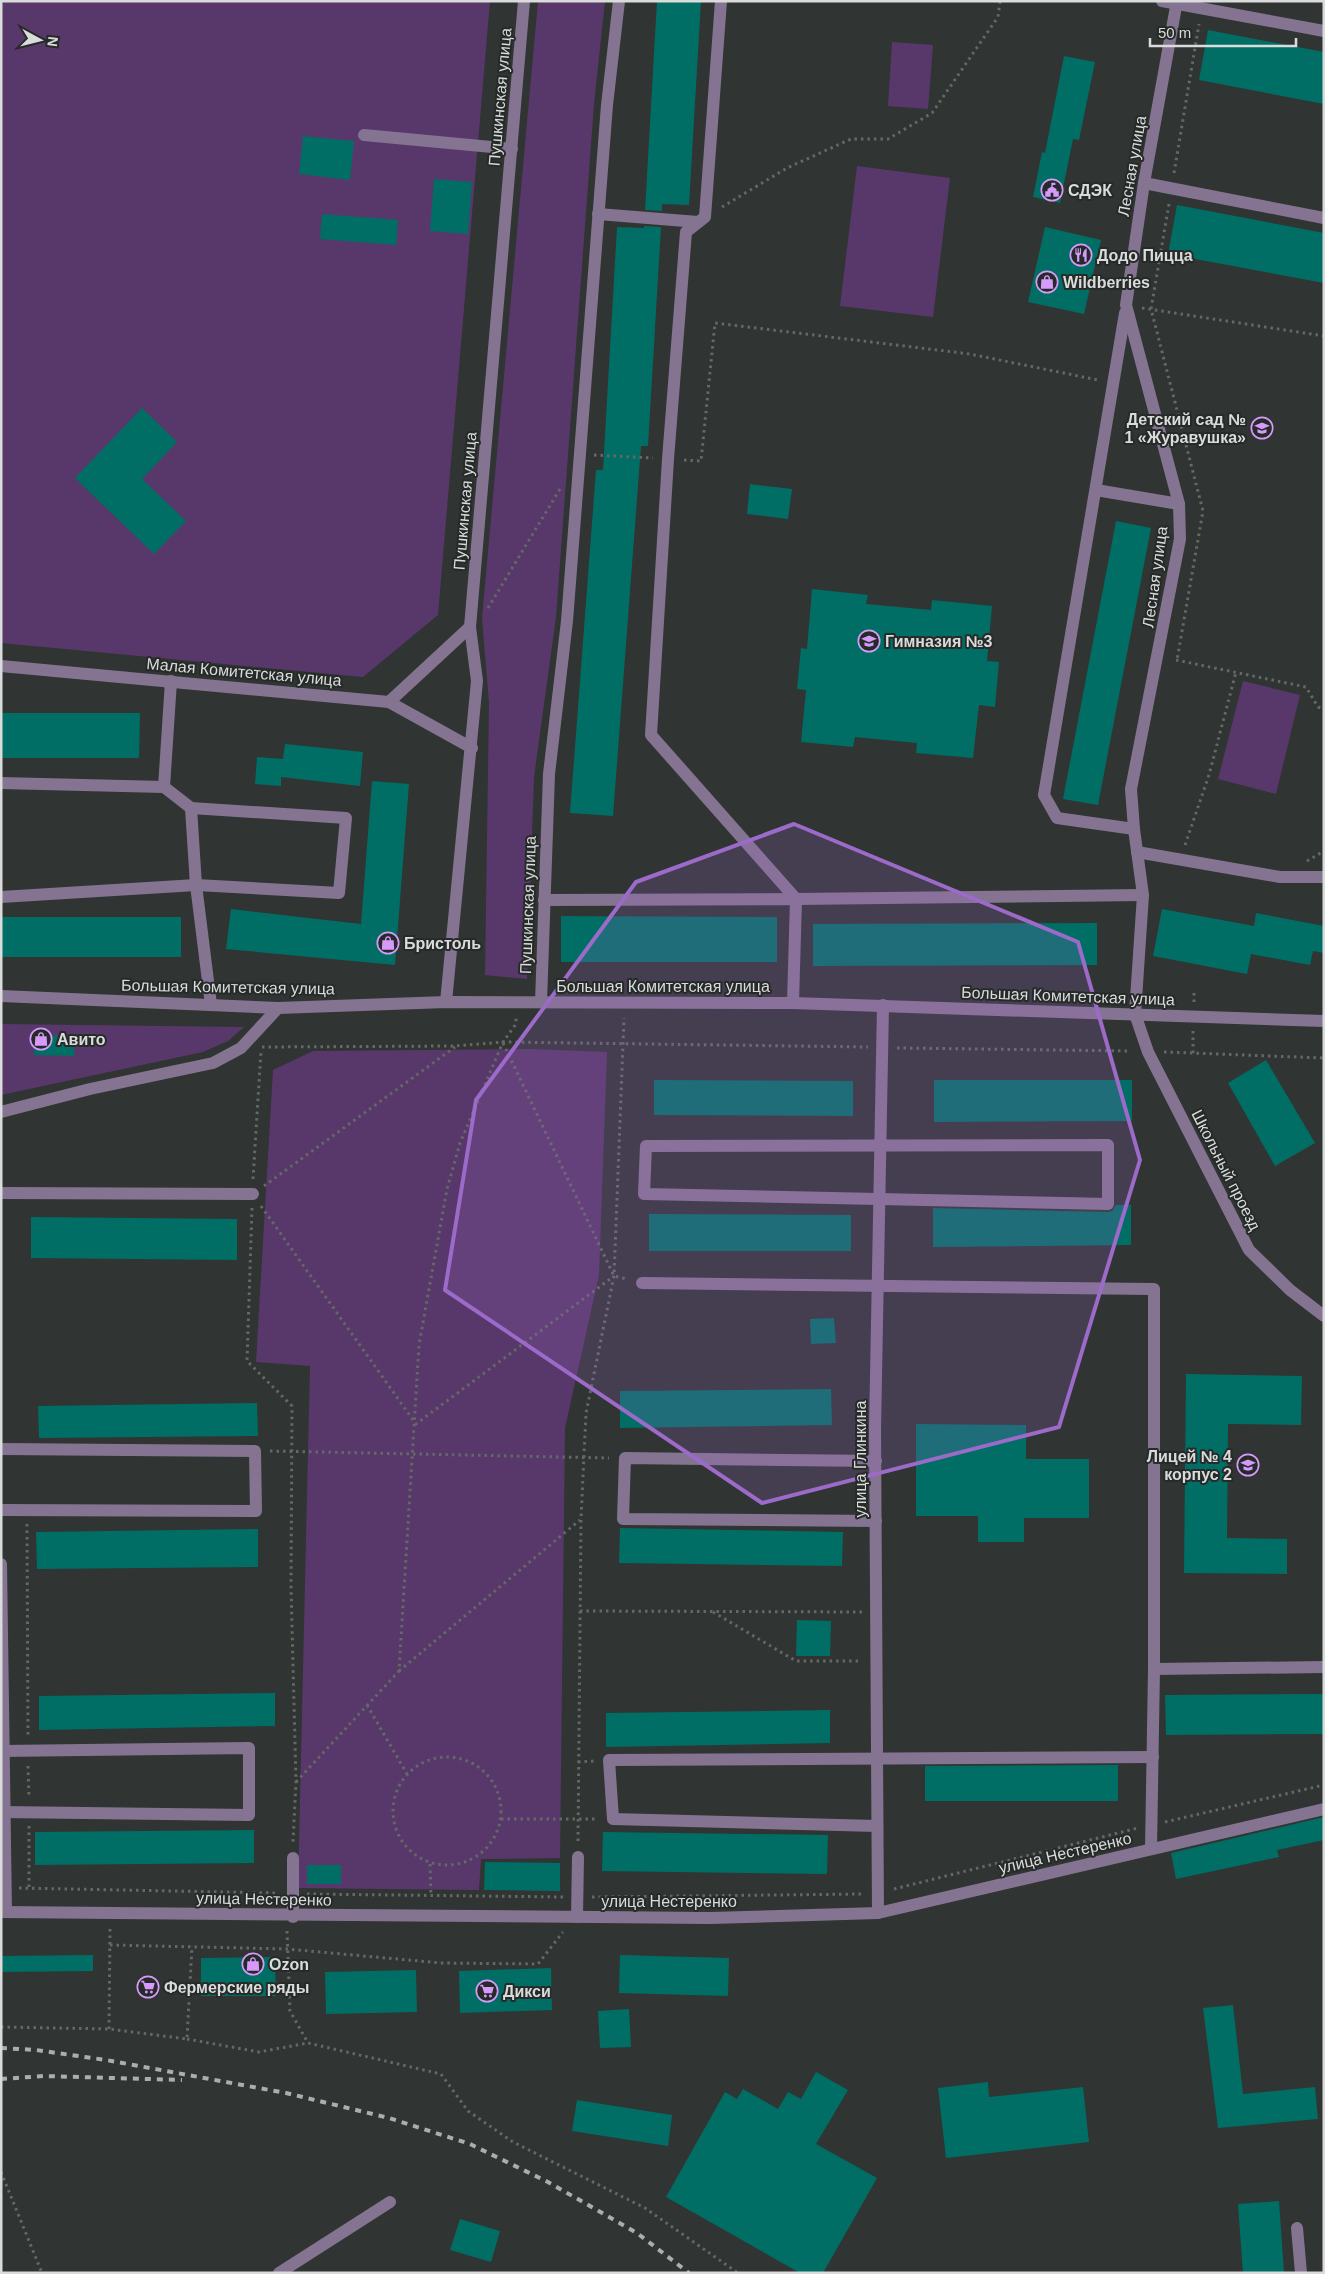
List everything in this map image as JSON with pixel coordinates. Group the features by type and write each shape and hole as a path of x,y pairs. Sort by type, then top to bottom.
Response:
{"street":[{"name":"Пушкинская улица","path":"446,1002 472,748 477,681 470,627 524,1"},
{"name":"Пушкинская улица","path":"541,1002 549,774 568,621 582,454 598,214 618,1"},
{"path":"722,1 702,220 686,232 668,459 651,735 796,899 793,1003"},
{"path":"1162,1 1177,2 1324,31"},
{"name":"Лесная улица","path":"1135,1014 1143,895 1134,829 1131,789 1159,656 1180,539 1179,504 1126,306 1144,183 1177,2"},
{"path":"364,135 512,149"},
{"path":"1144,183 1324,218"},
{"path":"598,214 702,220"},
{"path":"1126,306 1044,795 1057,818 1134,829"},
{"path":"1096,490 1179,504"},
{"path":"389,702 470,627"},
{"name":"Малая Комитетская улица","path":"1,666 389,702 472,748"},
{"path":"164,786 170,681"},
{"path":"1,783 164,786 191,808 346,818 339,893 196,885 1,897"},
{"path":"191,808 196,885 211,1005"},
{"path":"1137,852 1280,877 1324,877"},
{"path":"544,900 1143,895"},
{"name":"Большая Комитетская улица","path":"1,996 278,1008 446,1002 793,1003 1324,1021"},
{"name":"улица Глинкина","path":"878,1913 876,1461 877,1287 883,1005"},
{"path":"1,1112 90,1089 213,1063 241,1048 278,1008"},
{"name":"Школьный проезд","path":"1135,1014 1148,1052 1249,1250 1290,1290 1324,1316"},
{"path":"1108,1145 1108,1204 879,1199 644,1194 646,1146 1108,1145"},
{"path":"1,1193 253,1194"},
{"path":"642,1283 1154,1289 1152,1849"},
{"path":"1,1449 255,1451 256,1511 1,1510"},
{"path":"876,1461 625,1458 623,1520 876,1521"},
{"path":"1,1564 5,1888 3,1912"},
{"path":"1154,1669 1324,1667"},
{"path":"2,1751 249,1748 249,1815 3,1812"},
{"path":"877,1826 613,1819 609,1760 1153,1757"},
{"name":"улица Нестеренко","path":"3,1912 293,1916 710,1918 878,1913 1324,1808"},
{"path":"577,1917 578,1857"},
{"path":"293,1858 293,1916"},
{"path":"278,2273 390,2202"},
{"path":"1298,2228 1301,2273"}],"path":[{"path":"702,220 787,168 851,139 888,139 932,113 998,17 1000,1"},
{"path":"1177,660 1203,511 1151,309 1202,8"},
{"path":"1126,306 1324,336"},
{"path":"582,454 701,461 715,323 970,354 1114,382"},
{"path":"470,627 482,618 562,487"},
{"path":"1159,656 1306,687 1318,707 1324,709"},
{"path":"1180,859 1209,775 1236,672"},
{"path":"578,1857 581,1519 586,1413 614,1276 625,1003"},
{"path":"263,1024 253,1194 247,1361 292,1406 291,1586 296,1782 293,1858"},
{"path":"399,1671 416,1424 419,1345 447,1189 460,1143 503,1042 516,1024"},
{"path":"503,1042 614,1276"},
{"path":"262,1047 455,1046 503,1042 1148,1052 1324,1058"},
{"path":"253,1194 455,1046"},
{"path":"253,1194 416,1424"},
{"path":"416,1424 614,1276"},
{"path":"255,1451 625,1458"},
{"path":"27,1510 29,1888"},
{"path":"296,1782 399,1671 581,1519"},
{"path":"580,1611 876,1612"},
{"path":"713,1611 796,1662 876,1661"},
{"path":"367,1705 407,1774"},
{"path":"440,1757 459,1758 477,1765 491,1778 500,1795 502,1814 498,1833 488,1849 473,1860 454,1866 430,1864 413,1855 400,1840 394,1822 393,1809 397,1790 407,1774 422,1762 440,1757"},
{"path":"5,1888 577,1898 878,1893 1152,1825 1324,1785"},
{"path":"501,1819 613,1819"},
{"path":"430,1864 431,1896"},
{"path":"109,1890 109,2029"},
{"path":"110,1945 287,1949 441,1963 538,1964 577,1917"},
{"path":"287,1931 290,2011 308,2043"},
{"path":"187,2039 192,1946"},
{"path":"1,2027 109,2029 187,2039 259,2052 308,2043 442,2074 468,2111 513,2142 645,2208 738,2273"},
{"path":"1,2172 42,2273"}],"highlighted area":[{"path":"794,824 1078,942 1140,1160 1059,1427 762,1503 445,1290 476,1100 636,882"}],"shaded area":[{"path":"1,1 490,1 438,615 363,677 1,643"},
{"path":"538,1 605,1 594,104 556,617 534,777 527,979 485,975 489,703 482,618"},
{"path":"892,42 933,45 928,109 888,106"},
{"path":"857,166 950,178 933,317 840,306"},
{"path":"1243,681 1300,695 1276,794 1218,779"},
{"path":"1,1024 244,1027 228,1041 203,1052 1,1095"},
{"path":"531,1049 607,1052 599,1275 565,1428 560,1858 481,1859 479,1890 298,1888 310,1366 256,1362 273,1070 313,1051"}],"building":[{"path":"657,1 701,1 689,205 662,204 662,211 645,210"},
{"path":"1208,30 1324,52 1324,104 1199,80"},
{"path":"1064,56 1095,62 1079,140 1073,139 1060,203 1033,197 1042,152 1045,153"},
{"path":"303,136 354,141 350,180 299,174"},
{"path":"434,179 472,182 468,234 430,231"},
{"path":"1177,205 1324,233 1324,283 1168,254"},
{"path":"322,214 398,220 396,245 320,239"},
{"path":"644,226 661,227 648,446 641,446 613,816 570,813 596,470 603,470 617,227 644,228"},
{"path":"1045,227 1101,240 1084,314 1028,302"},
{"path":"142,408 177,442 142,479 186,521 154,554 75,478"},
{"path":"750,484 792,489 788,519 747,514"},
{"path":"1116,521 1151,528 1098,805 1063,799"},
{"path":"812,589 868,595 866,604 931,610 932,600 992,606 987,661 999,662 995,707 979,705 973,758 916,753 917,743 855,737 853,747 801,742 806,690 797,689 801,648 807,649"},
{"path":"1,713 140,713 139,758 1,758"},
{"path":"285,744 363,752 360,786 281,777 281,786 255,784 257,757 283,759"},
{"path":"372,781 409,784 395,965 226,949 231,909 361,924"},
{"path":"1162,909 1254,926 1256,913 1324,926 1324,953 1313,951 1310,965 1251,954 1247,974 1153,956"},
{"path":"561,916 777,917 777,962 561,962"},
{"path":"1,917 181,917 181,957 1,957"},
{"path":"1097,923 1097,965 813,966 813,924"},
{"path":"34,1035 75,1036 74,1056 34,1055"},
{"path":"1266,1060 1315,1143 1275,1166 1228,1083"},
{"path":"654,1080 853,1081 853,1116 654,1115"},
{"path":"934,1080 1132,1080 1132,1121 934,1122"},
{"path":"1116,1205 1131,1205 1131,1245 933,1247 933,1208 1108,1212 1112,1211"},
{"path":"649,1214 851,1215 851,1251 649,1251"},
{"path":"31,1217 237,1219 237,1260 31,1258"},
{"path":"834,1318 836,1343 811,1344 810,1319"},
{"path":"1186,1374 1302,1376 1301,1425 1228,1424 1227,1538 1287,1539 1287,1574 1184,1573"},
{"path":"831,1389 832,1425 620,1428 620,1391"},
{"path":"257,1403 258,1436 39,1438 38,1406"},
{"path":"916,1424 1026,1425 1026,1459 1089,1459 1089,1518 1024,1518 1024,1542 978,1542 978,1516 916,1516"},
{"path":"620,1528 843,1532 842,1566 619,1563"},
{"path":"258,1529 258,1567 37,1569 36,1532"},
{"path":"797,1620 831,1621 830,1656 796,1656"},
{"path":"275,1693 275,1726 39,1730 39,1696"},
{"path":"1324,1694 1324,1734 1166,1735 1165,1695"},
{"path":"830,1710 830,1743 606,1747 606,1713"},
{"path":"1118,1765 1118,1801 925,1801 925,1766"},
{"path":"1324,1817 1324,1840 1277,1850 1279,1857 1176,1879 1171,1853"},
{"path":"254,1830 254,1863 35,1865 35,1832"},
{"path":"603,1832 828,1835 827,1874 602,1871"},
{"path":"485,1862 560,1863 560,1891 484,1890"},
{"path":"307,1865 341,1865 341,1884 307,1884"},
{"path":"93,1955 93,1971 1,1972 1,1956"},
{"path":"620,1955 729,1958 728,1996 619,1993"},
{"path":"275,1957 276,1996 201,1996 201,1958"},
{"path":"551,1968 552,2010 460,2013 459,1971"},
{"path":"416,1970 417,2012 326,2014 325,1972"},
{"path":"1233,2005 1243,2094 1315,2087 1318,2119 1218,2128 1203,2008"},
{"path":"629,2009 631,2047 600,2048 598,2011"},
{"path":"816,2072 848,2090 816,2144 877,2178 823,2273 800,2273 666,2197 725,2092 737,2099 743,2089 778,2109 788,2092 801,2099"},
{"path":"988,2082 989,2097 1083,2087 1089,2142 946,2158 938,2088"},
{"path":"577,2100 672,2115 668,2146 572,2131"},
{"path":"1279,2201 1284,2273 1243,2273 1238,2204"},
{"path":"460,2219 500,2231 491,2262 450,2250"}],"railway":[{"path":"1,2048 36,2050 106,2060 286,2093 389,2118 470,2144 548,2182 637,2233 689,2273"},
{"path":"1,2079 44,2076 182,2080"}],"place":[{"name":"СДЭК","path":"1052,190"},
{"name":"Додо Пицца","path":"1081,255"},
{"name":"Wildberries","path":"1047,282"},
{"name":"Детский сад № 1 «Журавушка»","path":"1262,428"},
{"name":"Гимназия №3","path":"869,641"},
{"name":"Бристоль","path":"388,943"},
{"name":"Авито","path":"41,1039"},
{"name":"Лицей № 4 корпус 2","path":"1248,1465"},
{"name":"Ozon","path":"253,1964"},
{"name":"Фермерские ряды","path":"148,1987"},
{"name":"Дикси","path":"487,1991"}]}
